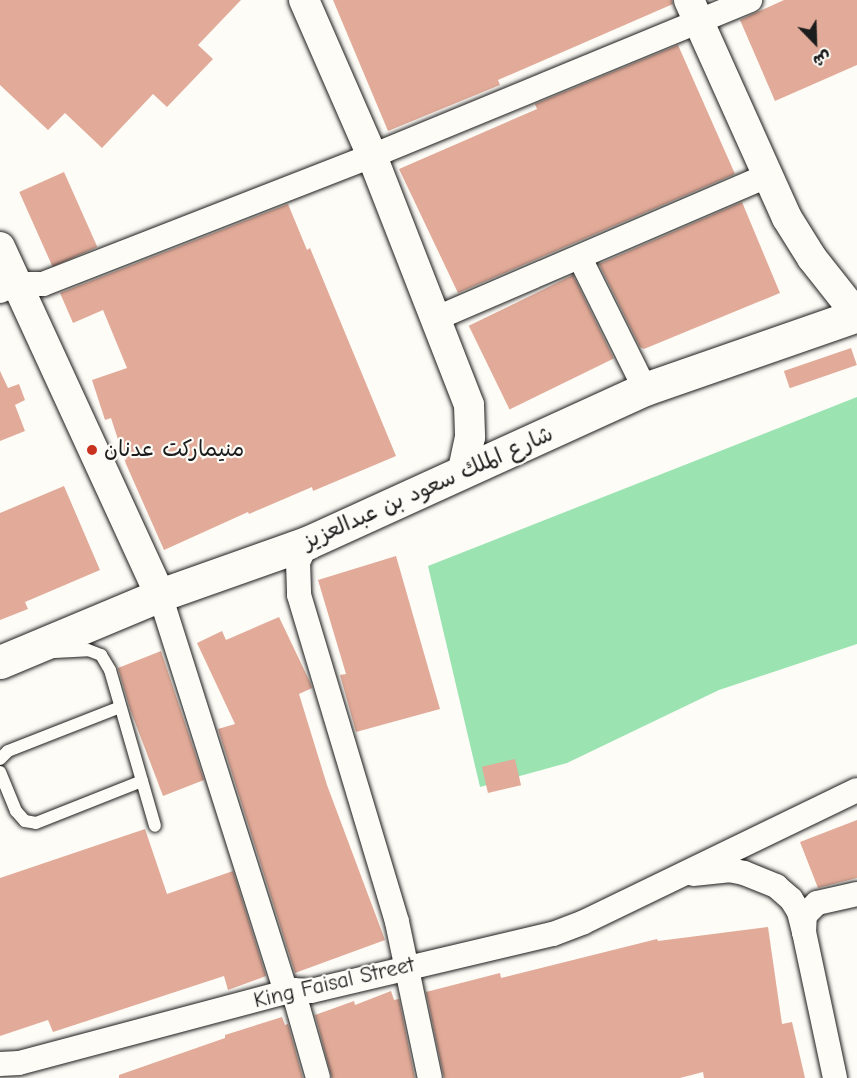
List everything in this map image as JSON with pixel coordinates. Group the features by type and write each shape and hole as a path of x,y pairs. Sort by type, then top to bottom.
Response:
{"main road":[{"name":"شارع الملك سعود بن عبدالعزيز","path":"7,658 160,595 308,543 645,389 857,315"}],"street":[{"path":"304,0 372,156 469,405 470,438 462,474"},
{"path":"8,287 43,284 372,156 694,10 750,0"},
{"path":"694,10 766,176 812,258 857,315"},
{"path":"437,318 766,176"},
{"path":"0,247 8,287 160,595 318,1078"},
{"path":"580,258 645,389"},
{"path":"308,543 298,562 299,595 355,776 408,967 430,1078"},
{"path":"661,883 857,790"},
{"path":"661,883 729,870 744,873 776,886 791,899 800,912 835,1078"},
{"name":"King Faisal Street","path":"0,1064 19,1063 289,991 311,991 553,934 584,922 661,883"},
{"path":"804,932 806,915 818,903 857,894"}],"lane":[{"path":"7,658 88,650 101,655 110,670 155,826"},
{"path":"0,759 8,751 120,707"},
{"path":"0,772 16,811 25,821 36,823 142,781"}],"green space":[{"path":"857,397 857,644 719,690 567,763 480,787 428,566"}],"building":[{"path":"0,0 241,0 198,45 213,59 167,107 153,94 102,148 65,113 48,130 0,85"},
{"path":"333,0 672,0 673,4 498,80 500,85 388,131"},
{"path":"784,0 857,0 857,65 775,101 740,20"},
{"path":"678,45 735,174 458,293 399,169 537,109 535,104"},
{"path":"64,172 97,247 53,267 19,192"},
{"path":"742,202 780,293 644,349 640,347 599,264"},
{"path":"288,204 307,250 310,248 396,456 313,491 312,487 249,514 248,512 164,550 126,464 111,418 105,420 92,380 127,368 103,310 73,323 60,293"},
{"path":"573,275 614,359 510,409 469,326"},
{"path":"851,348 857,365 790,388 784,371"},
{"path":"0,371 8,388 19,384 25,400 15,405 25,431 0,441"},
{"path":"64,486 100,570 25,602 28,609 0,620 0,513"},
{"path":"396,556 440,709 356,732 340,675 346,674 318,580"},
{"path":"279,617 312,688 299,694 327,785 385,940 295,973 218,729 235,724 197,643 222,631 226,640"},
{"path":"161,651 204,780 163,796 130,709 118,668"},
{"path":"515,759 521,785 488,793 482,767"},
{"path":"857,820 857,878 818,888 800,842"},
{"path":"145,829 167,894 233,871 266,976 228,990 224,976 53,1032 48,1020 0,1036 0,878"},
{"path":"768,927 782,1024 792,1022 805,1078 704,1078 703,1072 680,1078 444,1078 426,992 500,973 501,978 657,939 658,941"},
{"path":"391,991 394,1000 399,999 415,1078 332,1078 315,1015 354,1001 355,1005"},
{"path":"282,1017 285,1025 288,1024 303,1078 119,1078 119,1075 225,1038 225,1035"}],"place":[{"name":"منيماركت عدنان","path":"92,450"}]}
